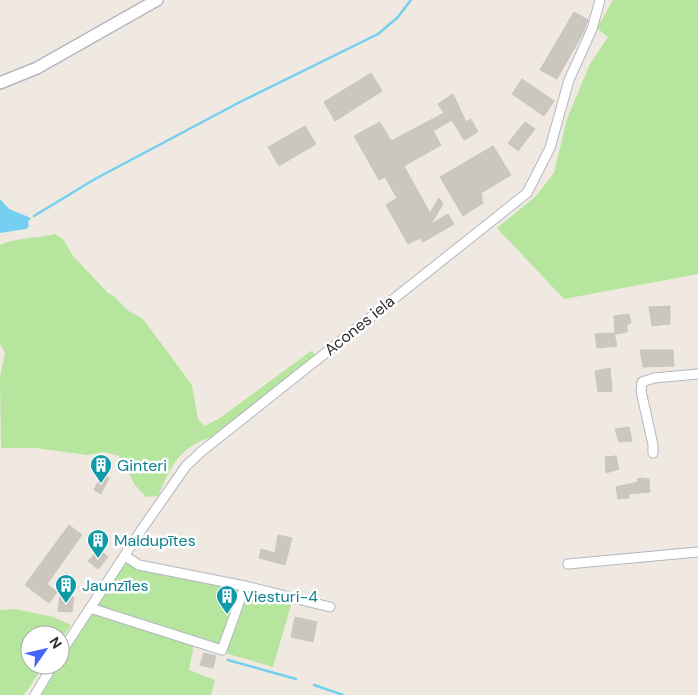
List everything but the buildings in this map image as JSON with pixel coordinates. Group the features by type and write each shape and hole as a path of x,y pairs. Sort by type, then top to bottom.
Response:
{"street":[{"path":"0,83 37,68 157,0"},
{"name":"Acones iela","path":"70,639 186,466 202,451 527,193 537,177 550,148 569,80 592,29 600,0"},
{"path":"653,453 653,445 641,391 642,382 654,378 698,374"},
{"path":"568,564 698,552"},
{"path":"125,556 140,565 245,586 330,607"},
{"path":"90,608 222,650 245,586"},
{"path":"35,695 47,675"}],"green space":[{"path":"613,0 698,0 698,274 564,299 497,228 535,197 554,173 567,119 590,64 608,37 597,28"},
{"path":"55,234 63,239 73,256 108,293 115,297 127,310 143,319 192,385 198,420 205,426 220,418 311,351 319,358 218,435 205,439 186,450 174,464 158,496 146,497 135,485 119,456 104,452 87,455 36,448 1,448 0,377 5,353 0,344 0,245 7,242"},
{"path":"125,556 140,565 293,598 273,667 194,644 189,670 215,680 211,695 34,695 47,675 70,675 70,640"},
{"path":"15,609 53,617 71,625 20,625 20,675 37,675 24,695 0,695 0,610"}],"water":[{"path":"0,199 9,209 31,218 26,229 0,233"}],"waterway":[{"path":"34,216 95,179 240,102 378,34 397,18 411,0"},
{"path":"228,660 296,679"},
{"path":"314,685 343,695"}],"place":[{"name":"Ginteri","path":"101,484"},
{"name":"Maldupītes","path":"98,559"},
{"name":"Jaunzīles","path":"66,604"},
{"name":"Viesturi-4","path":"227,615"}]}
